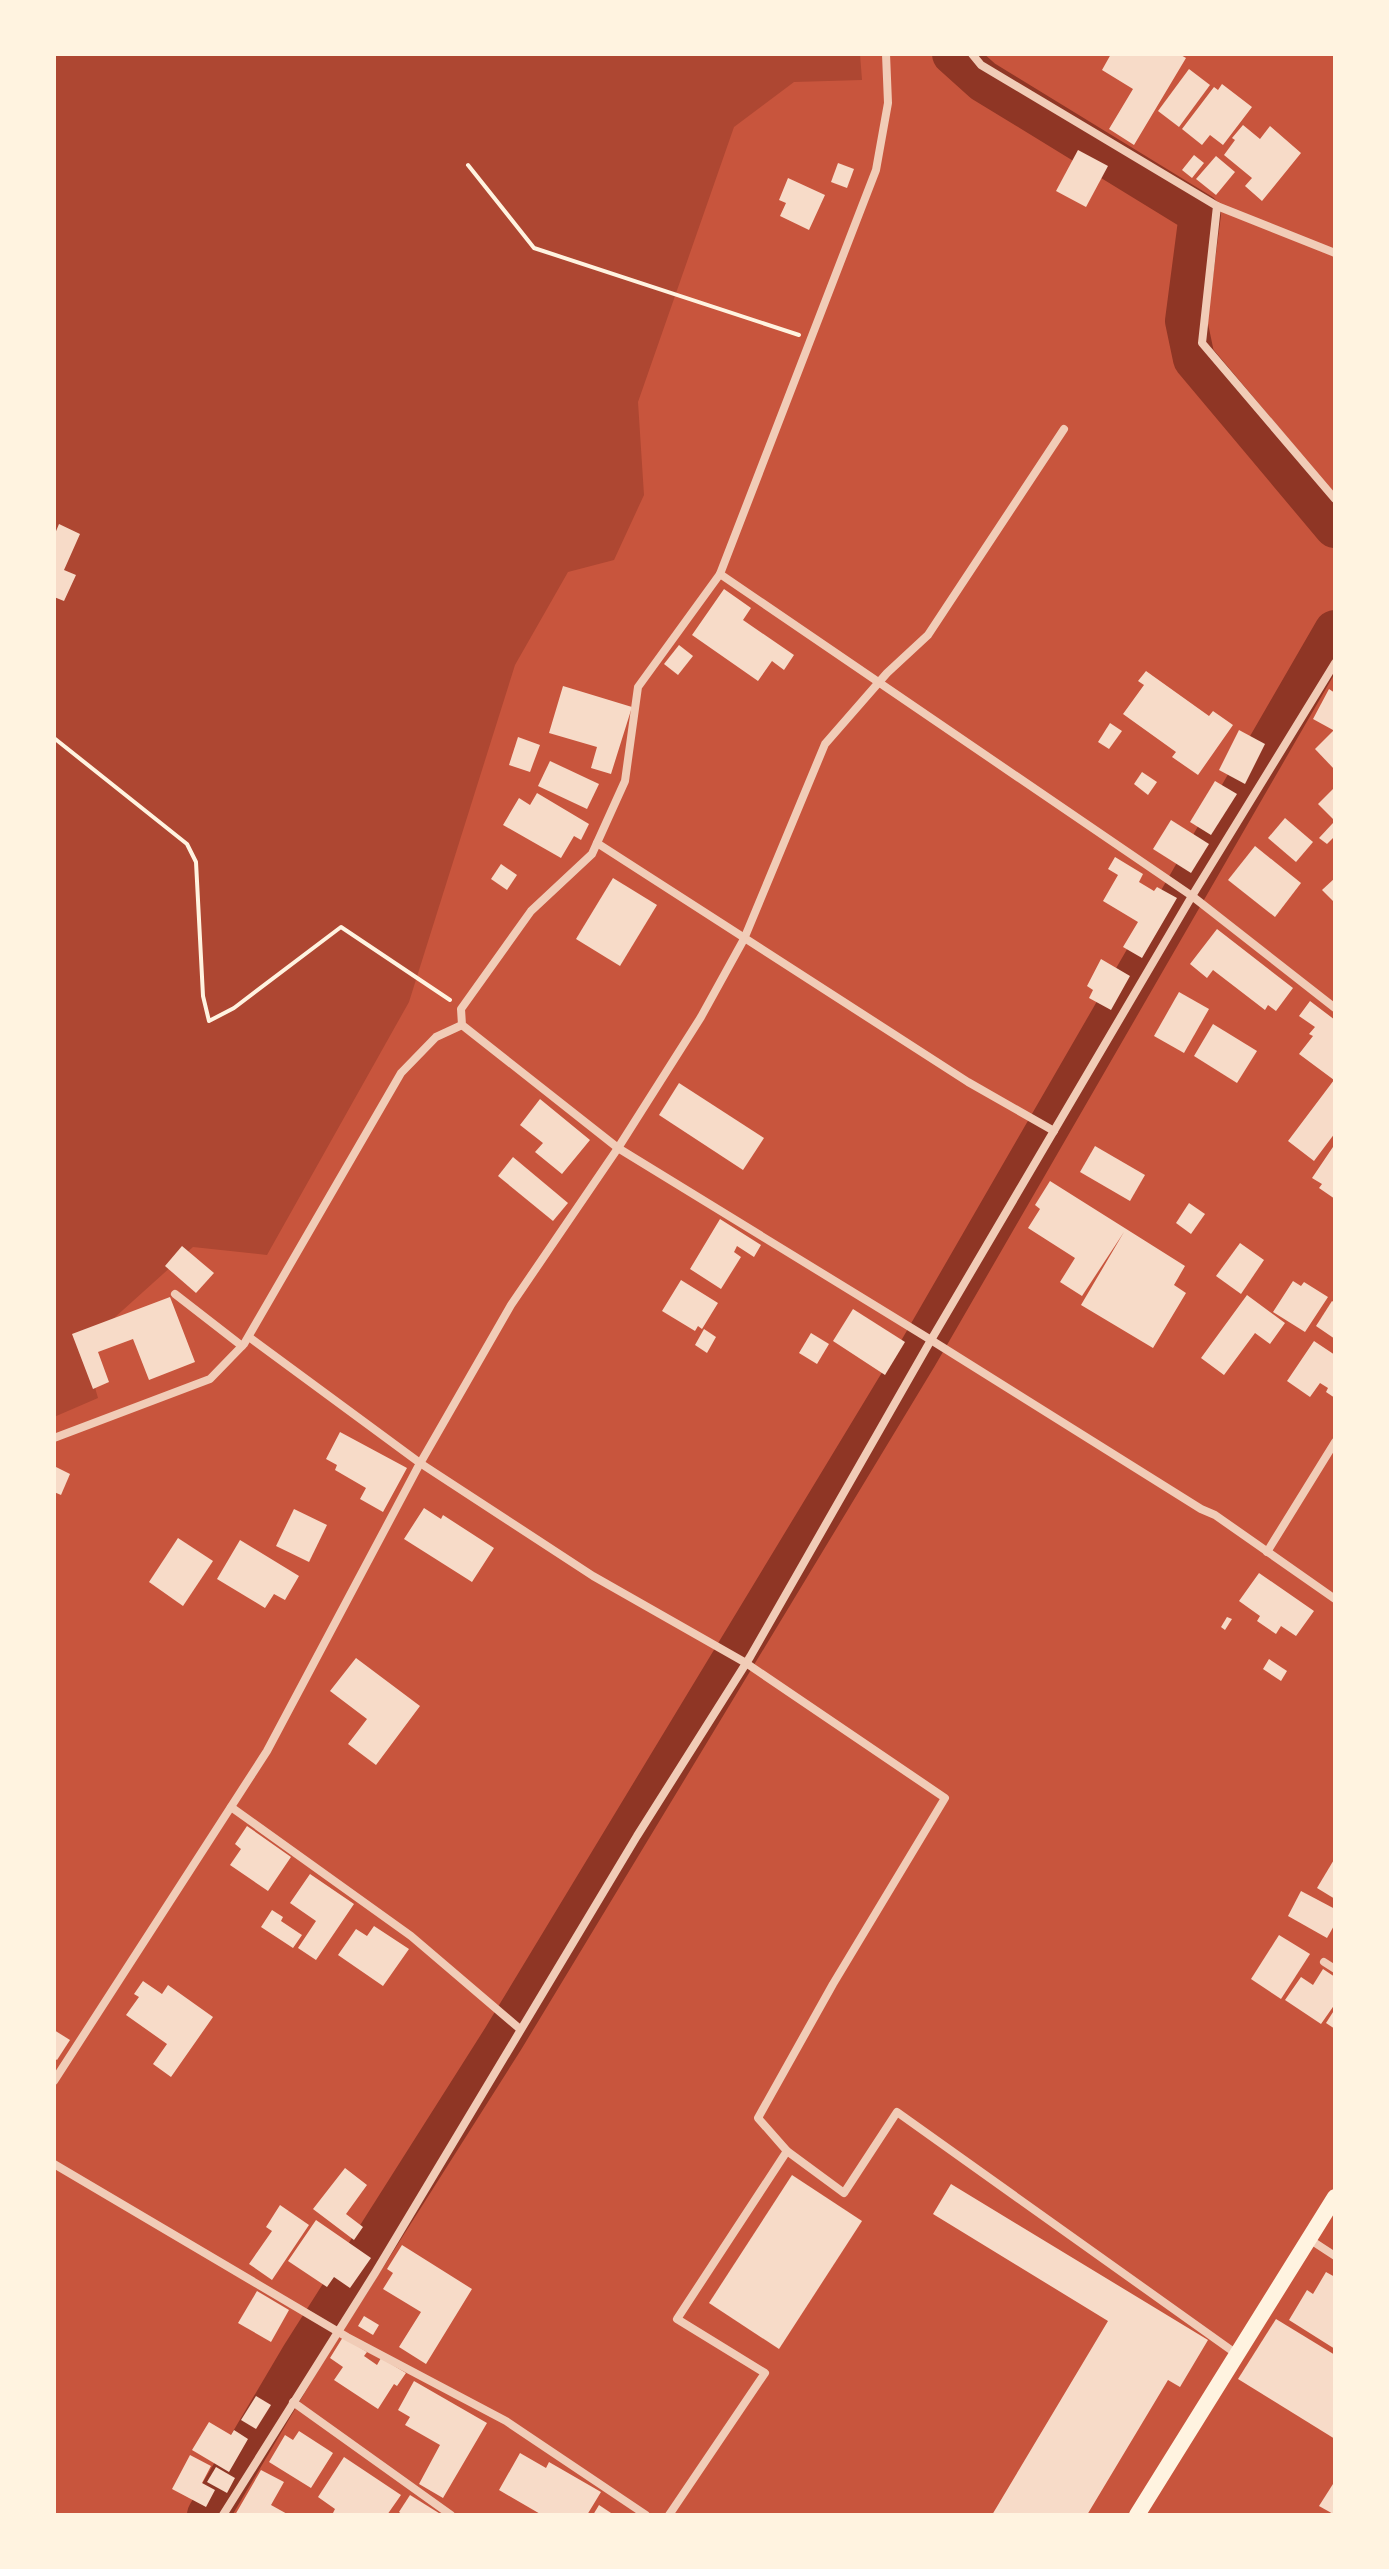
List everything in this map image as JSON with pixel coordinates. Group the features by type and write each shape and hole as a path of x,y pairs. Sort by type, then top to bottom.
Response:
{"main road":[{"path":"1137,2515 1335,2197"}],"street":[{"path":"886,54 888,103 876,170 720,574 638,687 625,781 592,854 531,911 461,1009 462,1025 618,1148 1215,1515 1335,1599"},
{"path":"972,54 981,65 1217,206 1335,253"},
{"path":"1217,206 1202,343 1335,499"},
{"path":"54,2081 267,1751 420,1463 511,1305 618,1148 701,1017 744,939 825,744 928,635 1064,429"},
{"path":"720,574 1192,896 1335,1008"},
{"path":"223,2515 375,2273 520,2029 746,1663 1053,1131 1335,663"},
{"path":"597,843 973,1085 1053,1131"},
{"path":"54,1438 210,1379 249,1337 401,1073 436,1037 462,1025"},
{"path":"175,1294 242,1346"},
{"path":"249,1337 420,1463 593,1576 746,1663 945,1798 833,1984 758,2118 787,2151 844,2193 897,2112 1238,2355"},
{"path":"1267,1552 1335,1442"},
{"path":"231,1807 411,1936 520,2029"},
{"path":"1324,1962 1335,1969"},
{"path":"669,2515 765,2373 677,2319 787,2151"},
{"path":"54,2164 336,2331 506,2421 646,2515"},
{"path":"1308,2238 1335,2256"},
{"path":"293,2402 451,2515"}],"path":[{"path":"468,165 534,248 812,340"},
{"path":"54,738 187,844 196,862 203,996 209,1021 234,1008 341,927 461,1009"}],"shaded area":[{"path":"54,54 860,54 862,80 794,82 734,127 638,402 644,495 614,560 568,572 515,665 409,1002 267,1255 193,1247 83,1346 98,1398 54,1417"}],"building":[{"path":"1111,54 1179,54 1186,58 1134,145 1109,129 1133,89 1102,70"},
{"path":"1189,69 1210,85 1179,127 1158,111"},
{"path":"1222,84 1252,107 1223,145 1210,135 1202,145 1182,129 1214,87 1218,90"},
{"path":"1243,125 1260,139 1270,126 1301,153 1262,201 1245,186 1252,178 1224,155"},
{"path":"1078,150 1108,166 1086,207 1056,191"},
{"path":"1194,155 1204,163 1192,178 1182,170"},
{"path":"1216,156 1235,172 1216,195 1196,179"},
{"path":"838,163 854,169 847,188 831,182"},
{"path":"788,178 825,195 809,230 780,216 786,203 779,200"},
{"path":"59,524 80,534 64,570 76,575 64,601 54,597 54,536"},
{"path":"724,589 751,608 743,620 794,655 784,670 772,661 758,681 692,635"},
{"path":"679,645 693,656 678,675 664,664"},
{"path":"1146,671 1209,716 1213,711 1233,725 1198,775 1172,757 1176,752 1123,714 1144,685 1138,681"},
{"path":"563,686 632,707 611,774 591,768 597,747 549,733"},
{"path":"1329,689 1335,693 1333,730 1313,719"},
{"path":"1110,723 1122,731 1109,749 1098,742"},
{"path":"1335,729 1335,770 1315,749"},
{"path":"1239,730 1265,744 1245,784 1219,770"},
{"path":"518,737 540,745 530,772 509,765"},
{"path":"550,761 599,784 587,809 538,786"},
{"path":"1142,772 1157,782 1148,795 1134,784"},
{"path":"1215,781 1237,794 1211,835 1190,822"},
{"path":"1335,787 1335,818 1333,819 1318,804"},
{"path":"537,793 589,824 581,840 574,836 561,858 503,825 519,798 530,805"},
{"path":"1285,818 1313,842 1296,862 1268,838"},
{"path":"1171,820 1209,844 1191,873 1153,849"},
{"path":"1333,823 1335,836 1327,844 1319,838"},
{"path":"1255,846 1301,883 1275,917 1228,880"},
{"path":"1115,857 1143,874 1139,882 1154,891 1157,887 1177,898 1142,958 1123,947 1138,922 1103,901 1118,875 1108,869"},
{"path":"501,864 517,875 507,890 491,879"},
{"path":"613,878 657,905 620,966 576,939"},
{"path":"1335,878 1335,903 1322,890"},
{"path":"1217,929 1293,988 1276,1011 1268,1005 1265,1010 1213,970 1207,978 1190,964"},
{"path":"1101,959 1130,976 1111,1010 1089,998 1093,990 1087,986"},
{"path":"1179,992 1209,1009 1184,1053 1154,1036"},
{"path":"1310,1001 1335,1020 1335,1133 1314,1161 1288,1141 1334,1080 1299,1054 1313,1036 1309,1034 1315,1027 1299,1016"},
{"path":"1213,1024 1257,1051 1237,1083 1194,1056"},
{"path":"679,1083 764,1138 743,1170 659,1115"},
{"path":"540,1099 590,1140 562,1174 535,1152 543,1143 520,1125"},
{"path":"1335,1144 1335,1199 1319,1188 1322,1184 1312,1178"},
{"path":"1095,1146 1145,1175 1130,1201 1080,1172"},
{"path":"513,1157 568,1203 553,1221 498,1176"},
{"path":"1050,1181 1185,1266 1174,1285 1186,1293 1153,1348 1081,1305 1124,1232 1082,1296 1060,1282 1075,1258 1028,1228 1040,1209 1035,1205"},
{"path":"1189,1203 1205,1214 1191,1234 1176,1223"},
{"path":"720,1219 761,1245 754,1257 737,1246 734,1252 741,1257 721,1289 690,1269"},
{"path":"1240,1243 1264,1260 1241,1294 1216,1276"},
{"path":"182,1246 214,1273 196,1293 165,1266"},
{"path":"681,1280 718,1303 702,1329 698,1326 695,1331 662,1311"},
{"path":"1293,1281 1301,1286 1304,1282 1328,1297 1305,1332 1273,1312"},
{"path":"1247,1295 1285,1323 1270,1344 1255,1333 1224,1375 1201,1358"},
{"path":"170,1297 195,1362 149,1380 133,1339 98,1352 109,1382 93,1389 72,1334"},
{"path":"1332,1301 1335,1303 1335,1339 1316,1326"},
{"path":"853,1309 905,1342 885,1375 833,1341"},
{"path":"704,1329 716,1337 707,1353 695,1345"},
{"path":"811,1333 829,1344 817,1364 799,1353"},
{"path":"1314,1341 1335,1355 1335,1398 1320,1383 1310,1397 1287,1381"},
{"path":"340,1432 407,1468 383,1512 360,1499 366,1488 335,1470 337,1465 326,1459"},
{"path":"54,1466 70,1474 61,1495 54,1492"},
{"path":"424,1508 441,1519 443,1515 494,1548 472,1582 404,1539"},
{"path":"294,1509 327,1525 309,1562 276,1546"},
{"path":"178,1538 213,1561 183,1606 149,1582"},
{"path":"240,1540 299,1576 285,1600 274,1594 265,1608 217,1579"},
{"path":"1259,1573 1314,1611 1296,1636 1281,1626 1276,1634 1257,1621 1260,1616 1239,1601"},
{"path":"1227,1617 1232,1619 1225,1630 1221,1627"},
{"path":"356,1658 420,1706 376,1765 348,1744 367,1719 330,1691"},
{"path":"1269,1659 1287,1671 1281,1681 1263,1669"},
{"path":"247,1826 291,1857 268,1891 230,1865 241,1849 235,1844"},
{"path":"1335,1858 1335,1899 1317,1888"},
{"path":"310,1874 354,1904 316,1960 298,1948 316,1921 290,1903"},
{"path":"1301,1891 1335,1909 1335,1924 1327,1938 1288,1916"},
{"path":"272,1910 283,1917 281,1921 302,1935 293,1948 261,1927"},
{"path":"374,1926 409,1949 383,1986 338,1955 356,1929 367,1936"},
{"path":"1279,1935 1310,1954 1281,1999 1251,1979"},
{"path":"1323,1969 1335,1977 1335,2004 1321,2024 1285,2000 1301,1977 1313,1985"},
{"path":"143,1981 162,1994 168,1985 213,2017 171,2077 153,2064 167,2044 126,2015 139,1997 134,1994"},
{"path":"1335,2009 1335,2029 1326,2023"},
{"path":"54,2030 70,2040 57,2060 54,2058"},
{"path":"345,2168 367,2185 346,2214 363,2227 354,2240 313,2209"},
{"path":"792,2175 862,2221 779,2349 709,2303"},
{"path":"951,2184 1208,2340 1180,2387 1168,2380 1087,2515 992,2515 1108,2321 933,2214"},
{"path":"280,2205 309,2225 272,2280 249,2264 272,2231 266,2227"},
{"path":"316,2220 371,2258 350,2288 334,2277 327,2287 288,2261"},
{"path":"402,2245 472,2289 426,2364 399,2347 421,2312 383,2289 393,2273 387,2269"},
{"path":"1326,2272 1335,2277 1335,2349 1289,2320 1307,2290 1313,2294"},
{"path":"257,2291 289,2310 271,2342 238,2323"},
{"path":"364,2316 379,2325 373,2335 358,2326"},
{"path":"1276,2319 1335,2355 1335,2439 1238,2379"},
{"path":"343,2337 367,2352 364,2356 377,2365 381,2358 406,2373 397,2386 394,2384 378,2409 334,2380 343,2367 330,2358"},
{"path":"414,2381 487,2423 443,2498 419,2484 440,2445 405,2425 410,2417 398,2410"},
{"path":"256,2396 271,2405 256,2429 241,2420"},
{"path":"209,2422 231,2435 234,2430 248,2439 229,2472 192,2450"},
{"path":"299,2431 333,2453 311,2488 269,2462 285,2435 293,2440"},
{"path":"520,2453 546,2468 549,2462 601,2492 587,2515 542,2515 499,2490"},
{"path":"190,2455 211,2466 202,2483 215,2490 206,2507 172,2489"},
{"path":"344,2457 401,2495 387,2515 336,2515 333,2513 335,2509 318,2497"},
{"path":"216,2467 235,2478 227,2493 207,2482"},
{"path":"261,2470 284,2482 271,2505 289,2515 235,2515"},
{"path":"1333,2484 1335,2486 1335,2515 1319,2506"},
{"path":"410,2495 442,2515 403,2515 399,2512"},
{"path":"599,2505 614,2515 593,2515"}],"waterway":[{"path":"953,54 983,81 1200,214 1186,321 1194,359 1335,527"},
{"path":"208,2515 302,2356 503,2039 917,1355 1335,631"}]}
